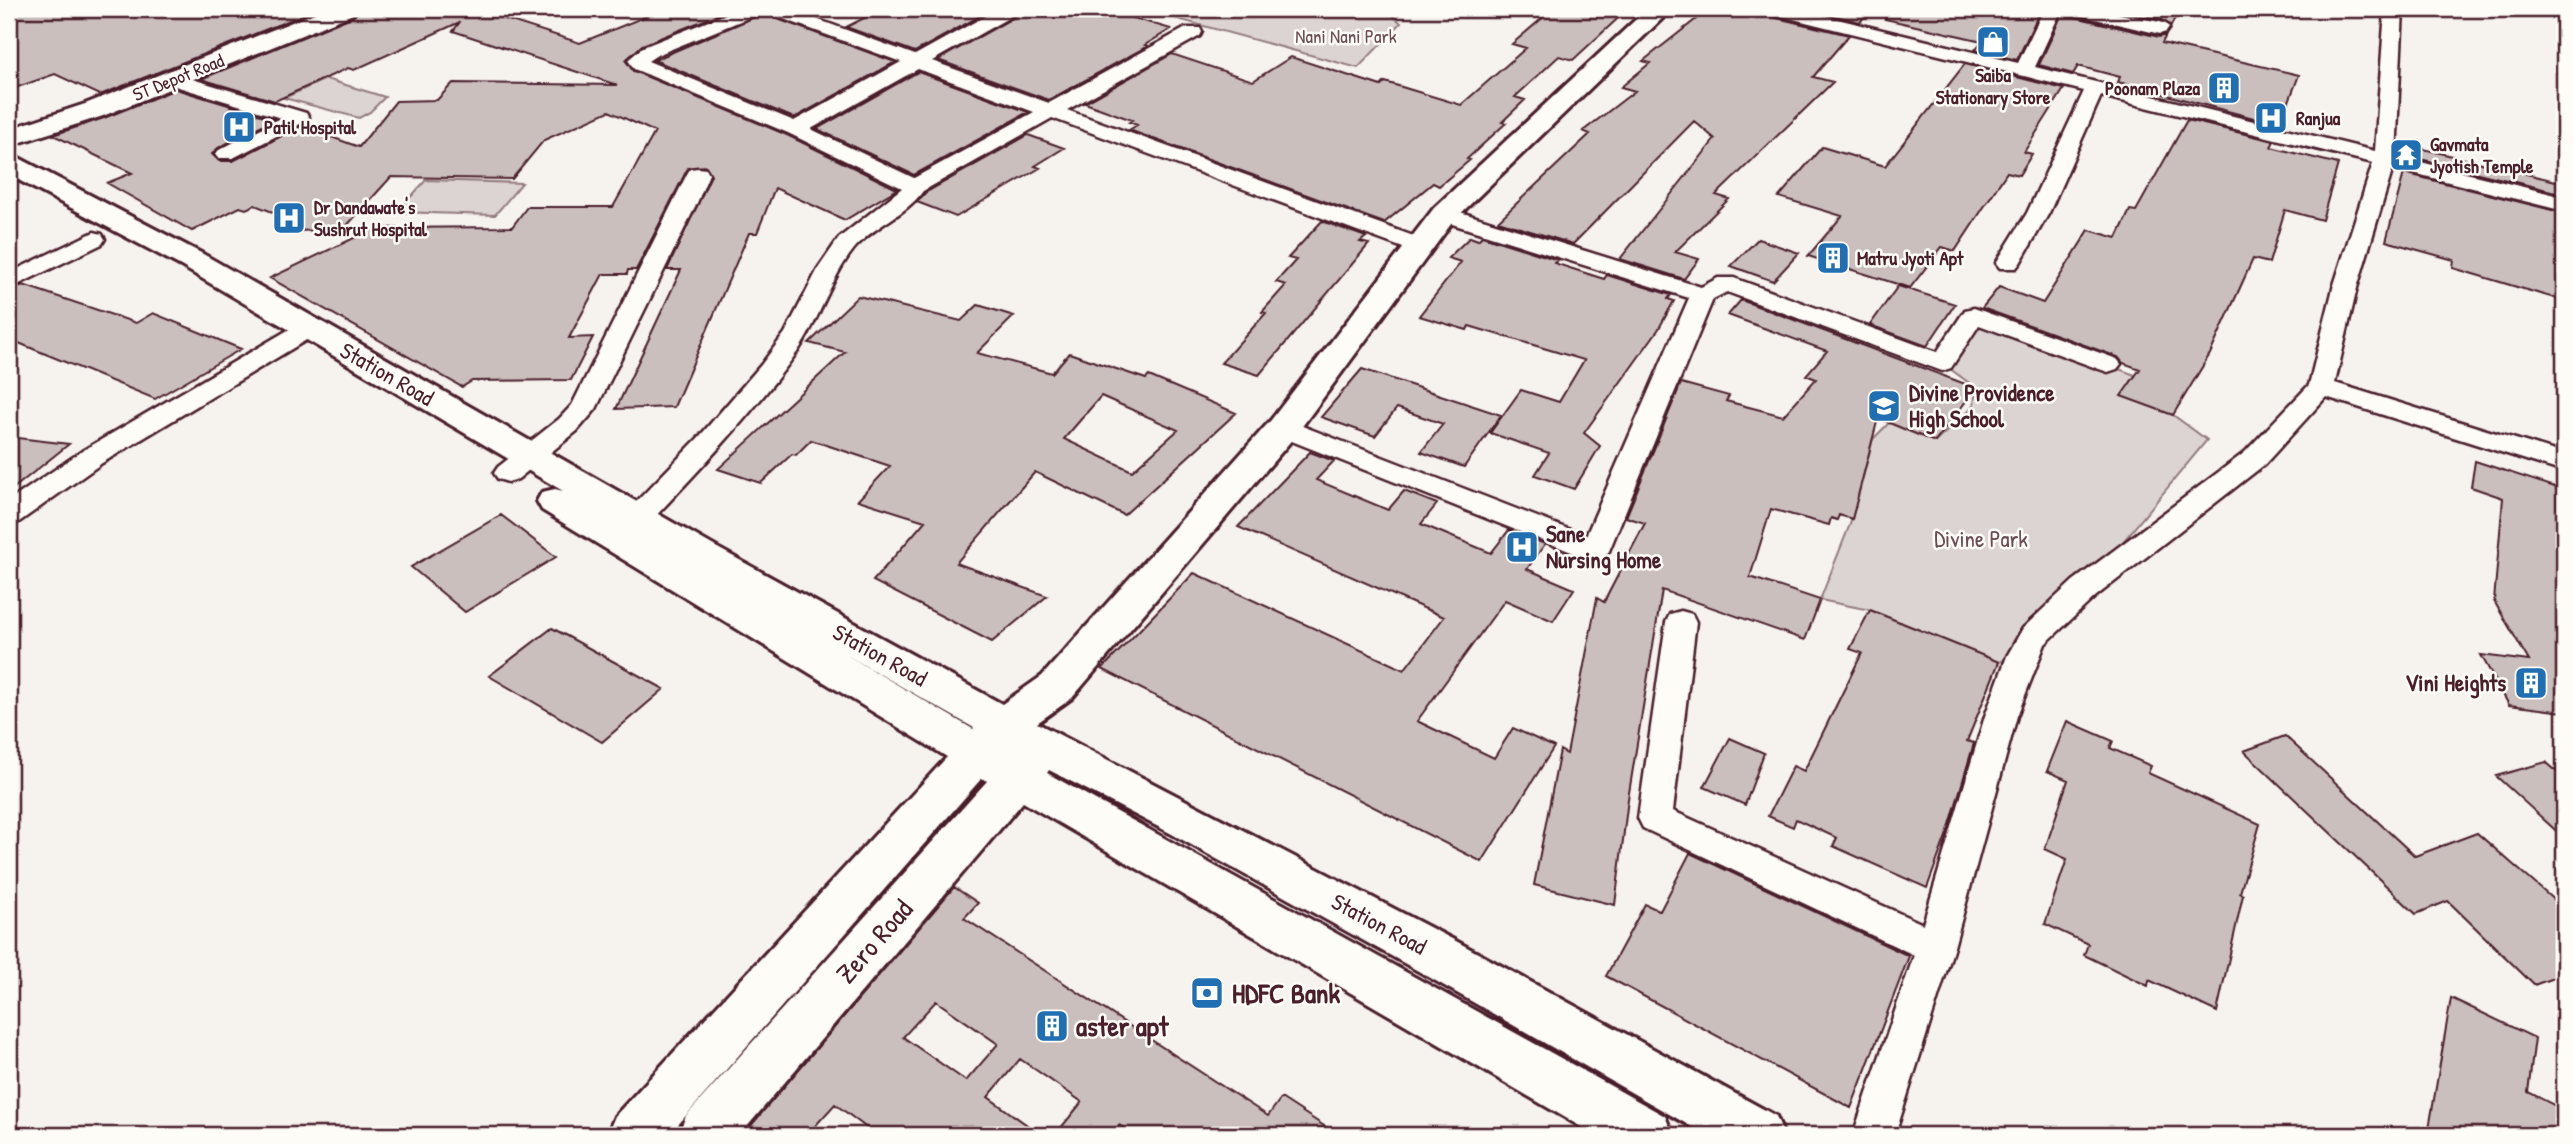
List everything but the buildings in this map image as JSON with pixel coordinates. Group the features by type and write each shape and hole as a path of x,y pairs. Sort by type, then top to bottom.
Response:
{"street":[{"name":"ST Depot Road","path":"9,128 314,9"},
{"name":"ST Depot Road","path":"9,138 94,110 345,9"},
{"path":"754,9 650,51 638,60 641,65 795,129 915,186"},
{"path":"773,9 1422,247"},
{"path":"795,129 1011,9"},
{"path":"1011,750 1057,687 1283,428 1422,247 1444,214 1660,9"},
{"path":"1774,9 1809,13 2095,88 2564,204"},
{"path":"2024,70 2053,9"},
{"path":"2068,9 2161,29"},
{"path":"1874,1135 1935,947 2001,716 2023,656 2034,636 2084,589 2254,459 2320,387 2345,288 2385,160 2394,9"},
{"path":"627,529 696,458 788,347 845,245 863,229 903,203 915,186 1193,32"},
{"path":"172,79 299,117 226,153"},
{"path":"2008,263 2038,213 2095,88"},
{"name":"Station Road","path":"9,164 199,279 1011,750 1646,1135"},
{"path":"518,465 568,425 583,409 698,174"},
{"name":"Station Road","path":"9,190 94,239 199,279"},
{"path":"1444,214 1703,295"},
{"path":"9,282 94,239"},
{"path":"1283,428 1594,551 1703,295 1726,283 1942,363 1974,315 2108,364"},
{"path":"9,515 92,457 297,336"},
{"path":"2320,387 2564,463"},
{"path":"1681,622 1655,818 1935,947"},
{"name":"Station Road","path":"1011,750 1186,820 1437,956 1757,1135"},
{"name":"Zero Road","path":"637,1134 1011,750"},
{"name":"Zero Road","path":"705,1135 1011,750"}],"green space":[{"name":"Nani Nani Park","path":"1141,9 1395,9 1391,14 1401,23 1358,68"},
{"path":"326,79 385,97 370,112 359,118 284,98"},
{"path":"426,180 522,183 495,215 397,212"},
{"name":"Divine Park","path":"1974,315 2135,375 2122,396 2173,415 2207,440 2084,589 2023,656 1999,662 1870,610 1820,600 1852,519 1873,439 1889,423 1935,442 1974,404 1976,388 1942,363"}],"place":[{"name":"Saiba Stationary Store","path":"1993,42"},
{"name":"Poonam Plaza","path":"2224,88"},
{"name":"Ranjua","path":"2271,118"},
{"name":"Patil Hospital","path":"239,127"},
{"name":"Gavmata Jyotish Temple","path":"2406,155"},
{"name":"Dr Dandawate's Sushrut Hospital","path":"289,218"},
{"name":"Matru Jyoti Apt","path":"1833,258"},
{"name":"Divine Providence High School","path":"1884,406"},
{"name":"Sane Nursing Home","path":"1522,547"},
{"name":"Vini Heights","path":"2531,683"},
{"name":"HDFC Bank","path":"1207,993"},
{"name":"aster apt","path":"1052,1026"}]}
